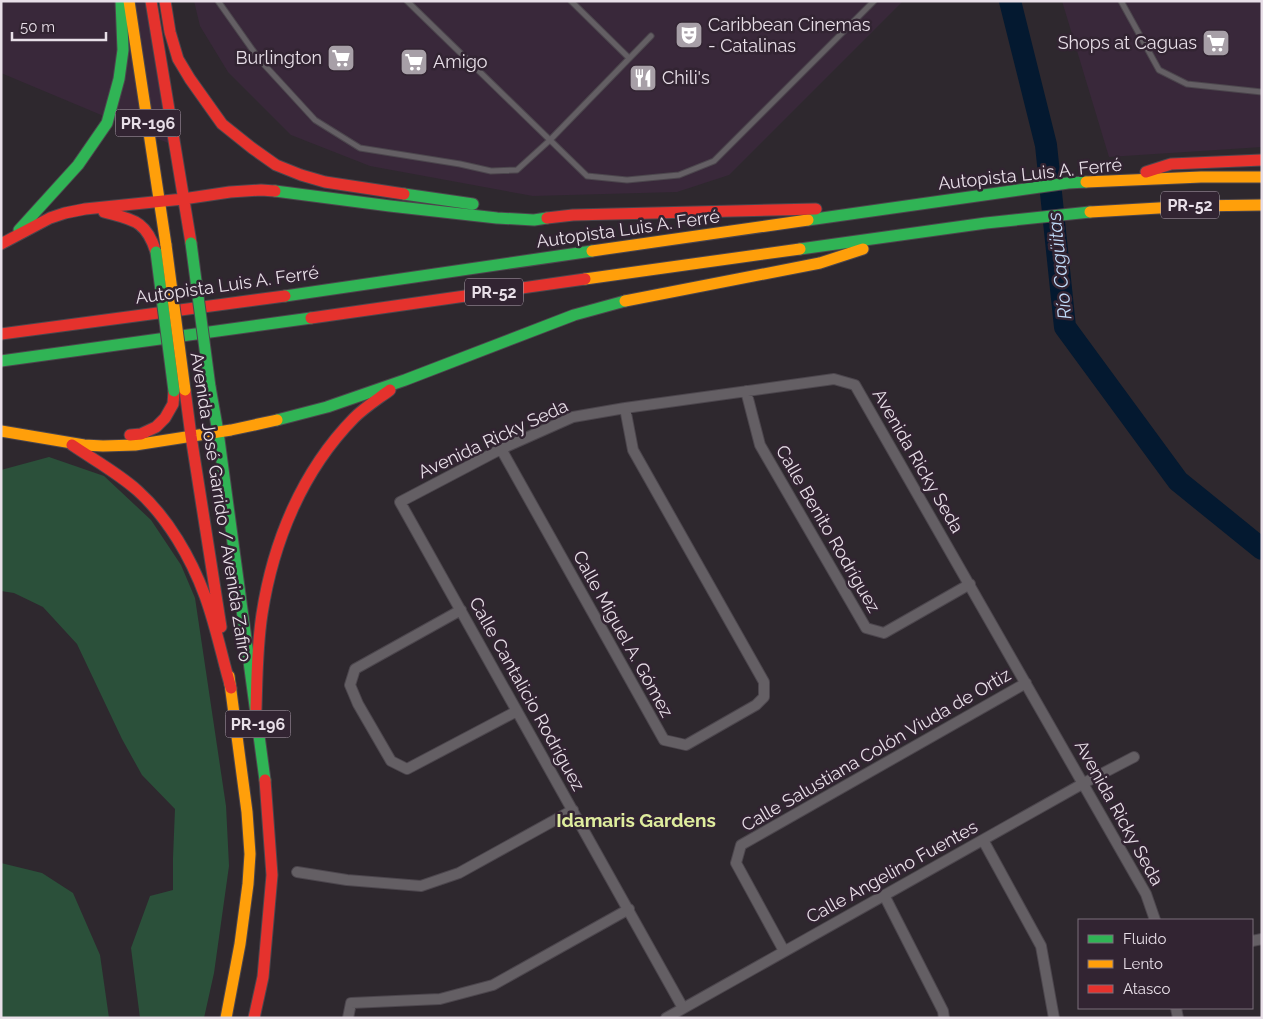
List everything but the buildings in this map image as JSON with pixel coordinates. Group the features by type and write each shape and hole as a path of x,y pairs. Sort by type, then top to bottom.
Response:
{"main road":[{"path":"6,241 78,165 107,123 119,79 124,50 121,1"},
{"name":"Avenida José Garrido / Avenida Zafiro","path":"129,1 166,245 180,390 191,436 231,688 247,812 250,854 248,884 226,1018"},
{"name":"Avenida José Garrido / Avenida Zafiro","path":"151,1 191,243 267,792 272,875 263,977 254,1018"},
{"path":"165,1 170,32 178,59 190,80 222,124 276,165 325,182 488,205"},
{"path":"1115,180 1171,164 1262,160"},
{"name":"Autopista Luis A. Ferré","path":"1,334 263,299 1068,183 1201,177 1262,177"},
{"path":"6,241 58,216 85,209 261,190 400,208 534,220 573,215 820,208 884,209"},
{"name":"PR-52","path":"1,361 986,222 1154,207 1216,204 1262,205"},
{"path":"67,442 141,434 156,427 165,418 180,390 156,252 152,240 141,224 127,217 93,208"},
{"path":"524,208 573,215"},
{"path":"1,431 84,445 127,445 218,432 292,417 405,380 574,314 620,302 820,263 914,233"},
{"path":"256,710 258,644 268,581 284,530 301,488 337,436 354,418 405,380"},
{"path":"67,442 119,475 158,510 185,553 205,595 231,688"}],"street":[{"name":"Avenida Ricky Seda","path":"400,502 501,449 573,417 834,379 855,385 1084,783 1146,894 1155,919"},
{"name":"Calle Benito Rodríguez","path":"746,391 760,445 866,628 884,633 970,584"},
{"name":"Calle Miguel A. Gómez","path":"501,449 664,740 686,745 756,705 764,697 764,682 633,450 625,408"},
{"name":"Calle Cantalicio Rodríguez","path":"400,502 684,1008"},
{"path":"461,610 355,669 350,685 358,704 391,761 407,768 517,711"},
{"name":"Calle Salustiana Colón Viuda de Ortiz","path":"784,951 736,863 741,845 1026,683"},
{"name":"Calle Angelino Fuentes","path":"666,1018 1084,783 1134,757"},
{"path":"298,872 347,880 421,886 459,873 573,810"},
{"path":"983,840 1041,946 1054,1018"},
{"path":"884,895 943,1015"},
{"path":"348,1018 351,1003 440,999 493,985 629,909"}],"lane":[{"path":"218,1 258,59 315,120 360,148 460,164 491,171 517,170 550,140 651,36"},
{"path":"407,1 587,176 627,180 679,175 714,161 874,1"},
{"path":"571,1 629,58"},
{"path":"1121,1 1159,70 1187,84 1262,92"}],"shaded area":[{"path":"1,1 151,1 180,148 1,73"},
{"path":"194,1 903,1 729,175 677,192 533,196 370,166 291,135 228,72 200,26"},
{"name":"Shops at Caguas","path":"1062,1 1262,1 1262,147 1109,157"}],"green space":[{"path":"49,457 104,476 151,520 181,565 195,598 226,806 229,866 214,973 204,1018 140,1018 131,948 150,896 173,890 175,809 142,775 122,739 77,644 43,607 14,593 1,591 1,470"},
{"path":"1,863 42,873 73,893 100,955 109,1018 1,1018"}],"waterway":[{"name":"Río Cagüitas","path":"1010,1 1046,145 1065,327 1178,481 1262,549"}],"traffic: fast":[{"path":"19,230 78,165 107,123 119,79 123,50 121,1"},
{"path":"808,220 1086,182"},
{"path":"275,191 497,218 534,220 547,218"},
{"path":"404,194 473,204"},
{"path":"800,249 986,223 1090,212"},
{"path":"191,243 210,387"},
{"path":"285,296 592,251"},
{"path":"156,252 174,391"},
{"path":"277,420 327,407 405,380 574,315 625,301"},
{"path":"1,361 311,318"},
{"path":"210,387 218,432 265,780"}],"traffic: slow":[{"path":"129,1 166,245"},
{"path":"1086,182 1201,177 1262,177"},
{"path":"1090,212 1193,206 1262,205"},
{"path":"592,251 808,220"},
{"path":"166,245 185,390"},
{"path":"585,279 800,249"},
{"path":"625,301 820,263 863,249"},
{"path":"1,431 84,445 135,445 231,430 277,420"},
{"path":"226,1018 240,944 250,854 247,812 229,676"}],"traffic: jam":[{"path":"151,1 191,243"},
{"path":"165,1 170,32 178,59 222,124 276,165 301,175 325,182 404,194"},
{"path":"1146,172 1171,164 1262,160"},
{"path":"1,244 50,218 85,209 230,192 275,191"},
{"path":"547,218 573,215 816,209"},
{"path":"104,212 131,220 143,227 148,233 156,252"},
{"path":"311,318 585,279"},
{"path":"1,334 285,296"},
{"path":"185,390 221,627"},
{"path":"256,709 258,650 262,614 267,587 282,534 305,484 319,461 354,418 390,390"},
{"path":"130,435 141,434 156,427 165,418 173,404 174,391"},
{"path":"72,445 114,472 138,491 159,513 178,539 193,567 205,596 231,688"},
{"path":"254,1018 263,977 272,875 265,780"}],"place":[{"name":"Caribbean Cinemas - Catalinas","path":"689,35"},
{"name":"Shops at Caguas","path":"1216,43"},
{"name":"Burlington","path":"341,58"},
{"name":"Amigo","path":"414,62"},
{"name":"Chili's","path":"643,78"}],"district":[{"name":"Idamaris Gardens","path":"636,820"}]}
